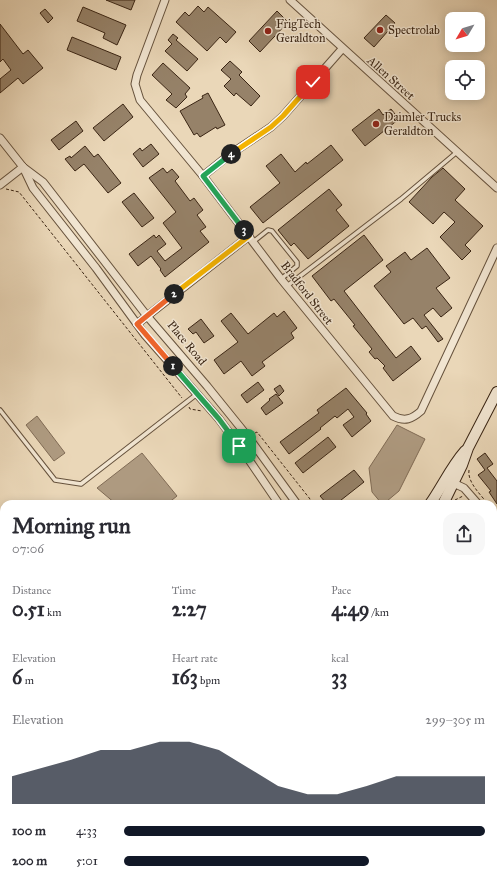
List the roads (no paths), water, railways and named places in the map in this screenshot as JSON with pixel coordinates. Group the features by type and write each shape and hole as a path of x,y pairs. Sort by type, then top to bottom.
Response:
{"main road":[{"path":"434,500 450,482 462,465 468,448 497,392"},
{"path":"443,500 450,482"}],"street":[{"name":"Bradford Street","path":"165,0 135,84 136,92 140,100 203,176 281,279 393,416 401,420 407,420 414,417 421,411 497,248"},
{"name":"Allen Street","path":"290,0 342,49 497,188"},
{"path":"203,176 229,155 271,127 283,116 342,49"},
{"name":"Place Road","path":"0,138 23,167 33,188 96,268 145,335 197,393 231,435 276,500"},
{"path":"3,187 23,167"},
{"name":"Place Road","path":"23,167 43,182 147,316 244,432 294,500"},
{"path":"137,324 251,239"},
{"path":"450,482 464,488 474,500"}],"lane":[{"path":"287,286 401,199 457,152"},
{"path":"251,239 268,230 272,230 297,262 297,266 281,279"},
{"path":"0,410 55,480 81,484 197,393"}],"place":[{"name":"Spectrolab","path":"380,30"},
{"name":"FrigTech Geraldton","path":"268,31"},
{"name":"Daimler Trucks Geraldton","path":"376,124"}]}
